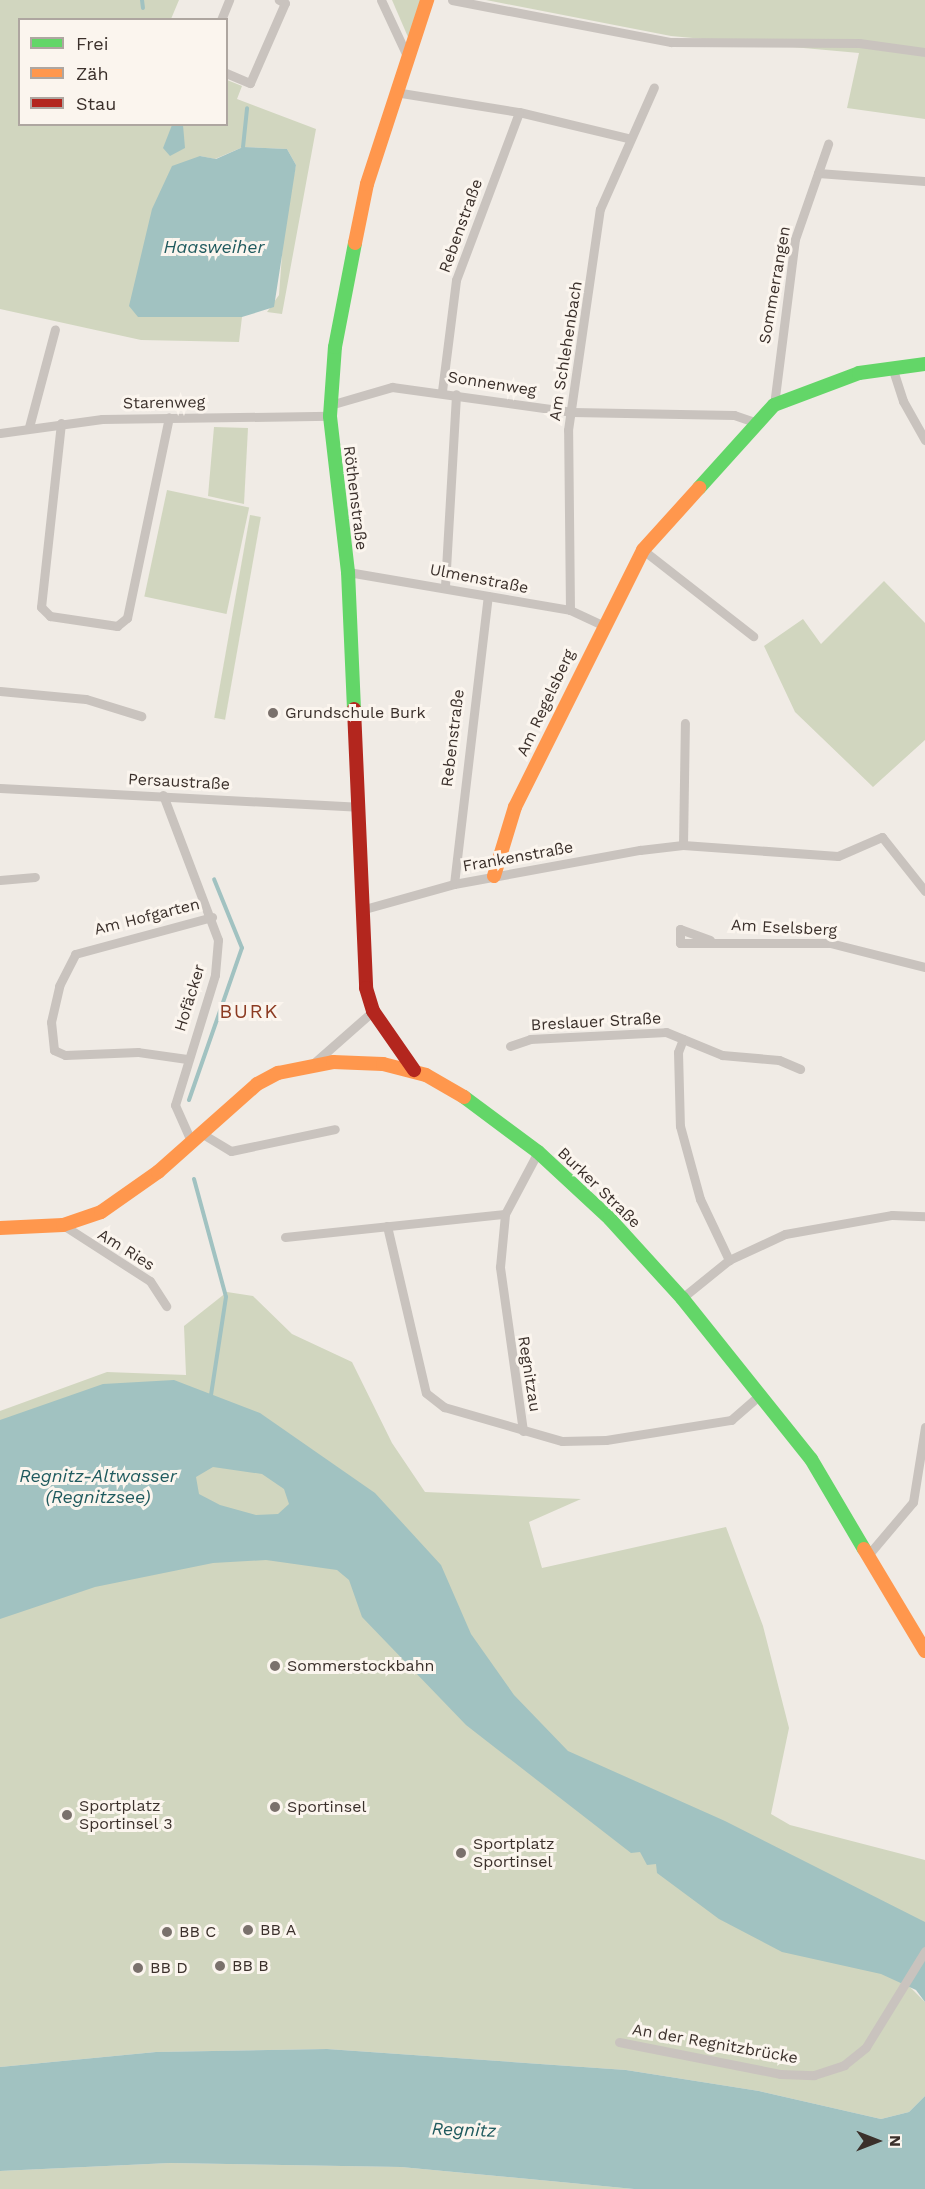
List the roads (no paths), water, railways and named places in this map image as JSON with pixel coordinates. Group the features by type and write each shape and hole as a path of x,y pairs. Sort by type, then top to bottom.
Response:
{"street":[{"path":"222,18 229,0"},
{"path":"381,0 410,61"},
{"name":"Röthenstraße","path":"414,1070 373,1011 366,988 348,572 330,410 353,249 395,92 410,61 427,0"},
{"path":"452,0 671,42 859,43 925,52"},
{"path":"228,74 250,83 284,1"},
{"name":"Am Schlehenbach","path":"570,610 572,412 600,209 627,138 654,87"},
{"path":"395,92 519,112 627,138"},
{"name":"Rebenstraße","path":"442,391 456,280 519,112"},
{"name":"Sommerrangen","path":"774,405 795,239 828,144"},
{"path":"818,173 925,181"},
{"path":"29,428 55,329"},
{"name":"Am Regelsberg","path":"494,876 515,807 602,625 643,550 774,405 859,373 925,364"},
{"path":"892,367 903,401 925,440"},
{"name":"Sonnenweg","path":"330,410 392,387 442,391 572,412 734,415 757,423"},
{"path":"445,586 456,394"},
{"name":"Starenweg","path":"0,433 61,423 330,410"},
{"path":"61,423 41,607 50,616 117,626 127,618 169,417"},
{"path":"643,550 753,636"},
{"name":"Ulmenstraße","path":"348,572 445,586 570,610 602,625"},
{"name":"Rebenstraße","path":"454,884 488,596"},
{"path":"0,691 86,699 141,716"},
{"path":"683,845 685,723"},
{"name":"Persaustraße","path":"0,788 357,807"},
{"name":"Hofäcker","path":"163,795 212,917 217,963 175,1105 196,1137"},
{"name":"Frankenstraße","path":"361,910 454,884 683,845 838,856 882,837 925,891"},
{"path":"0,880 35,878"},
{"name":"Am Hofgarten","path":"187,1059 138,1052 65,1055 54,1050 51,1022 59,986 75,954 95,944 212,917"},
{"name":"Am Eselsberg","path":"710,940 830,943 925,967"},
{"path":"314,1063 373,1011"},
{"name":"Breslauer Straße","path":"510,1046 530,1039 666,1032 722,1055 779,1060 800,1069"},
{"name":"Breslauer Straße","path":"683,1039 678,1052 680,1126 700,1199 729,1260"},
{"name":"Burker Straße","path":"0,1228 63,1225 131,1193 257,1084 314,1063 414,1070 491,1113 538,1152 610,1219 682,1298 811,1459 925,1651"},
{"path":"196,1137 231,1151 334,1130"},
{"name":"Regnitzau","path":"538,1152 505,1214 500,1267 523,1431 562,1441 606,1440 731,1420 761,1394"},
{"path":"285,1238 505,1214"},
{"path":"682,1298 729,1260 785,1234 823,1225 925,1215"},
{"name":"Am Ries","path":"63,1225 150,1281 166,1306"},
{"path":"387,1226 426,1393 444,1407 523,1431"},
{"path":"868,1554 913,1502 925,1427"},
{"name":"An der Regnitzbrücke","path":"619,2042 780,2074 814,2075 844,2065 866,2047 925,1951"}],"water":[{"path":"172,126 183,126 185,148 170,156 163,148"},
{"name":"Haasweiher","path":"243,147 287,149 296,165 274,307 242,317 138,317 129,306 152,209 172,166 200,156 216,159"},
{"name":"Regnitz-Altwasser (Regnitzsee)","path":"174,1380 260,1413 375,1493 441,1565 471,1634 514,1695 568,1751 725,1821 925,1922 925,2002 916,1990 881,1974 782,1952 719,1919 657,1873 656,1864 647,1865 640,1852 631,1853 466,1725 362,1617 349,1580 337,1570 266,1560 213,1563 95,1587 0,1619 0,1420 103,1384","holes":["213,1467 262,1474 284,1489 289,1504 278,1514 256,1515 220,1505 199,1494 196,1477"]},
{"name":"Regnitz","path":"327,2049 626,2070 759,2091 881,2119 909,2112 925,2096 925,2189 634,2189 401,2167 170,2163 0,2171 0,2067 156,2052"}],"waterway":[{"path":"142,0 143,8"},
{"path":"243,147 247,108"},
{"path":"189,1100 242,948 214,879"},
{"path":"194,1179 226,1297 211,1395"}],"place":[{"name":"Grundschule Burk","path":"273,713"},
{"name":"Sommerstockbahn","path":"275,1666"},
{"name":"Sportinsel","path":"275,1807"},
{"name":"Sportplatz Sportinsel 3","path":"67,1815"},
{"name":"Sportplatz Sportinsel","path":"461,1853"},
{"name":"BB A","path":"248,1930"},
{"name":"BB C","path":"167,1932"},
{"name":"BB B","path":"220,1966"},
{"name":"BB D","path":"138,1968"}],"district":[{"name":"BURK","path":"249,1011"}]}
